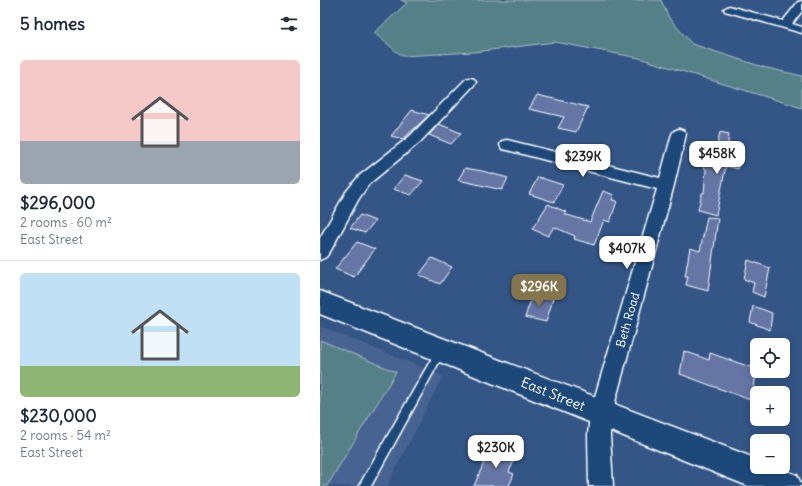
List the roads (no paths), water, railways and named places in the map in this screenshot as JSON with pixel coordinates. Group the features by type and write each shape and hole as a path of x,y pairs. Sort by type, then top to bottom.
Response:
{"street":[{"path":"786,25 802,4"},
{"path":"729,9 802,30"},
{"path":"320,252 352,196 364,180 415,139 470,82"},
{"name":"Beth Road","path":"601,486 599,434 601,413 666,185 679,134"},
{"path":"507,145 666,185"},
{"name":"East Street","path":"320,302 786,486"}],"lane":[{"path":"365,486 442,350"}]}
